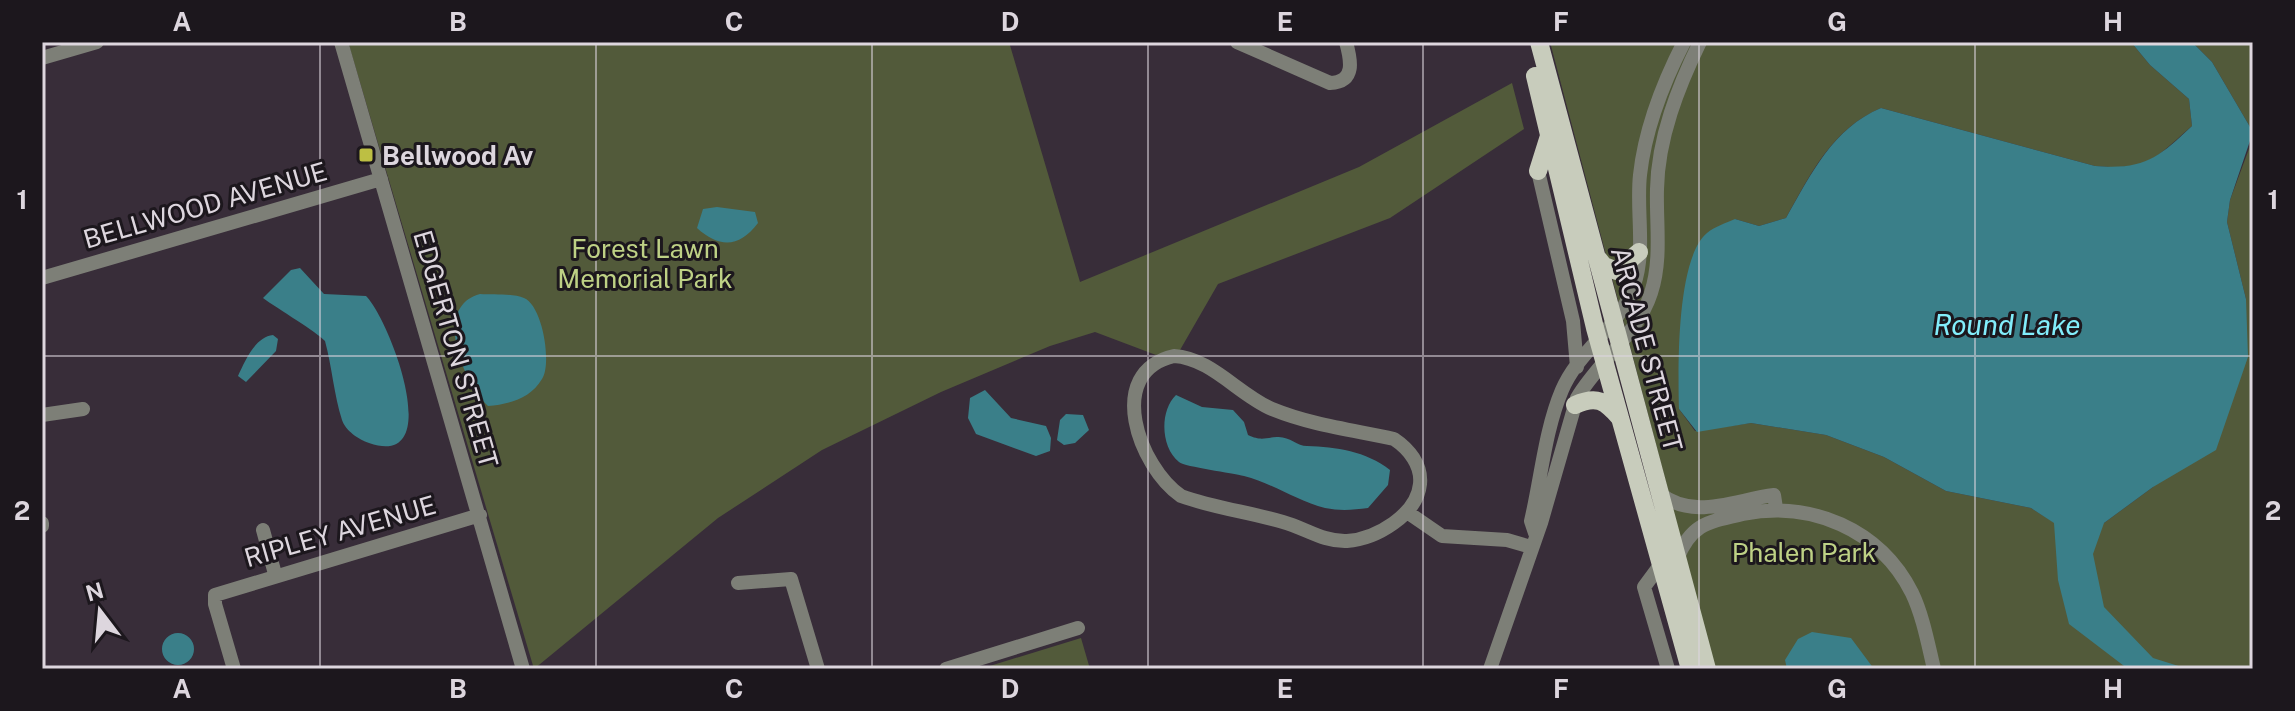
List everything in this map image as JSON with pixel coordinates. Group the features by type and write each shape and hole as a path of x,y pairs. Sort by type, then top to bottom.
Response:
{"main road":[{"name":"ARCADE STREET","path":"1534,46 1599,341 1620,418 1707,669"},
{"path":"1538,171 1552,127"},
{"name":"ARCADE STREET","path":"1552,127 1595,256 1659,493 1690,669"},
{"path":"1595,256 1604,266 1617,271 1639,252"},
{"path":"1575,405 1595,399 1606,402 1620,418"}],"street":[{"path":"42,58 97,42"},
{"name":"EDGERTON STREET","path":"341,42 523,669"},
{"path":"1237,42 1330,83 1343,80 1350,72 1346,42"},
{"path":"1533,540 1531,521 1562,390 1613,324 1634,284 1639,252 1640,175 1648,134 1684,42"},
{"path":"1490,669 1575,405 1587,381 1619,344 1650,298 1656,276 1657,186 1664,137 1679,89 1700,42"},
{"path":"1538,171 1573,321 1577,367"},
{"name":"BELLWOOD AVENUE","path":"42,278 381,179"},
{"path":"1187,357 1201,363 1250,398 1287,415 1394,439 1411,454 1420,477 1415,501 1407,512 1366,537 1329,540 1285,522 1181,496 1170,488 1152,465 1132,402 1139,377 1159,360 1187,357"},
{"path":"42,415 83,409"},
{"path":"1659,493 1680,507 1712,514"},
{"path":"1668,669 1644,587 1669,561 1691,531 1712,514 1731,509 1776,508 1829,518 1876,547 1896,568 1912,594 1934,669"},
{"path":"1407,512 1442,536 1533,540"},
{"name":"RIPLEY AVENUE","path":"234,669 215,595 275,574 480,515"},
{"path":"263,530 275,574"},
{"path":"738,583 791,579 818,669"},
{"path":"946,669 1078,628"}],"green space":[{"name":"Forest Lawn Memorial Park","path":"348,42 1009,42 1080,282 1359,167 1512,83 1524,129 1390,218 1218,284 1180,350 1156,355 1095,332 1050,346 941,392 822,450 718,518 534,669"},
{"name":"Phalen Park","path":"1550,42 2131,42 2150,65 2189,99 2192,126 2149,160 2127,166 2095,166 1881,108 1864,117 1836,140 1814,169 1786,218 1759,226 1735,219 1679,409 1695,431 1751,423 1826,435 1884,457 1946,491 2031,508 2055,523 2104,523 2153,487 2246,299 2227,222 2230,200 2253,138 2253,669 1715,669"},
{"path":"2192,42 2253,42 2253,132 2212,62"},
{"path":"1081,638 1090,669 980,669"}],"water":[{"name":"Round Lake","path":"2131,42 2192,42 2212,62 2253,132 2230,200 2227,222 2246,299 2248,357 2216,450 2153,487 2104,523 2093,554 2104,607 2153,658 2188,669 2128,669 2069,624 2058,580 2054,523 2031,508 1946,491 1884,457 1826,435 1751,423 1697,432 1679,409 1679,343 1684,290 1697,246 1707,233 1735,219 1759,226 1786,218 1814,169 1836,140 1849,127 1881,108 2095,166 2126,166 2149,160 2192,126 2189,99 2150,65"},
{"path":"717,207 755,212 758,223 737,241 714,239 697,228 703,209"},
{"path":"300,268 324,294 366,296 388,333 406,389 409,415 405,435 392,445 365,442 346,427 339,410 325,341 263,298 291,270"},
{"path":"480,294 524,298 536,312 544,336 546,361 542,379 531,391 504,404 488,406 479,395 469,380 457,346 457,314 466,302"},
{"path":"273,335 278,339 276,351 246,382 238,376 247,357 261,340"},
{"path":"985,390 1011,418 1046,426 1051,438 1050,451 1036,456 976,434 968,418 970,398"},
{"path":"1176,395 1202,407 1233,410 1252,437 1281,437 1303,446 1340,449 1371,458 1390,470 1388,485 1368,508 1336,510 1315,505 1244,476 1183,464 1173,455 1165,438 1167,410"},
{"path":"1066,414 1083,415 1089,430 1075,443 1064,445 1057,440 1060,420"},
{"path":"1812,632 1851,638 1874,669 1787,669 1785,660 1798,639"},
{"path":"178,633 189,638 194,649 189,660 178,665 167,660 162,649 167,638"}],"place":[{"name":"Bellwood Av","path":"366,155"}]}
